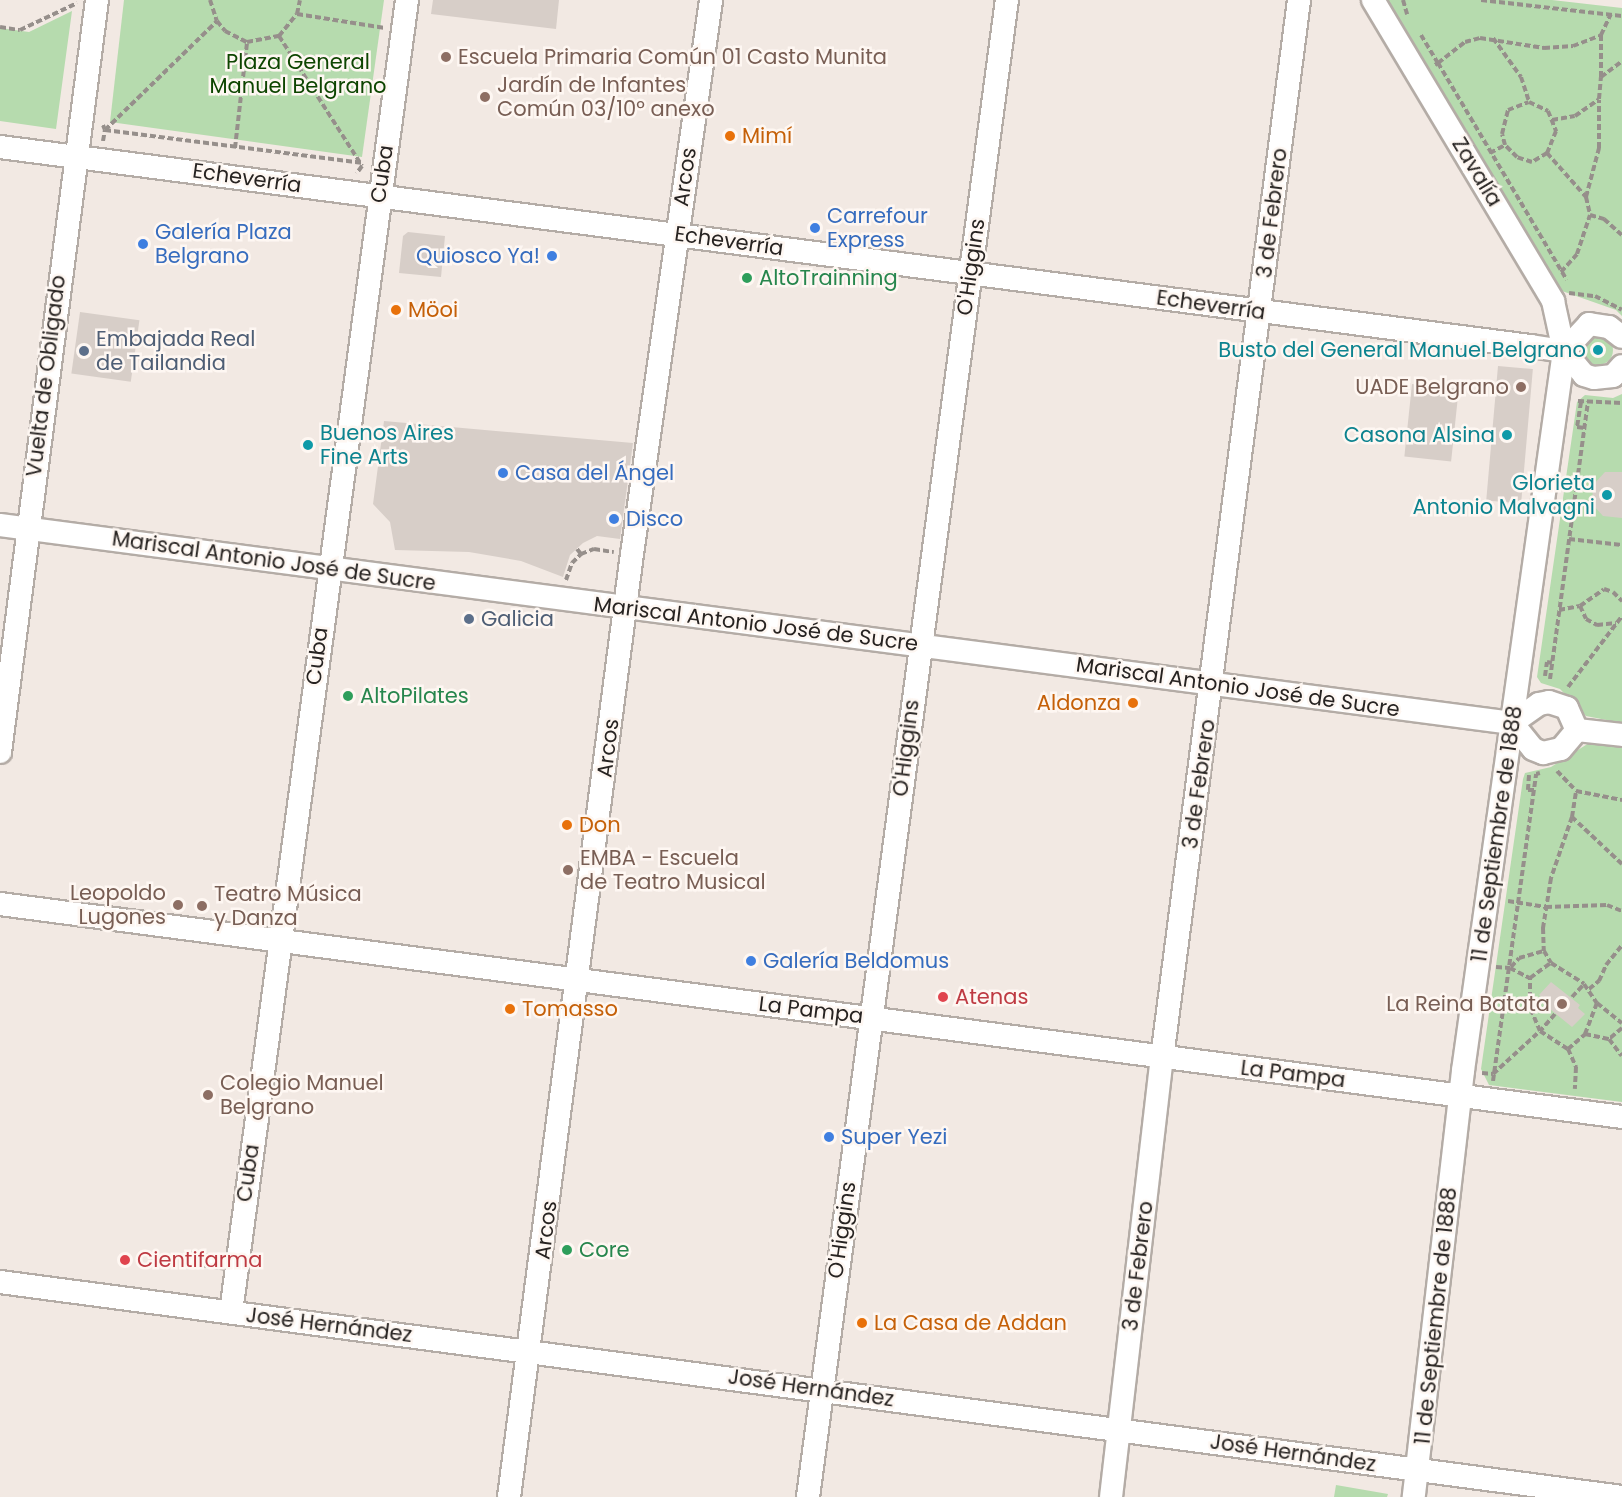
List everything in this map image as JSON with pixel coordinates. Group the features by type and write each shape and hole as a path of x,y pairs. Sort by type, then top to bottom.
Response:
{"street":[{"name":"Cuba","path":"231,1312 235,1265 378,196 407,0"},
{"name":"Arcos","path":"509,1497 531,1350 632,554 711,0"},
{"name":"O'Higgins","path":"808,1497 919,644 1007,0"},
{"name":"3 de Febrero","path":"1111,1497 1162,1058 1299,0"},
{"name":"Zavalía","path":"1373,0 1554,301 1564,351"},
{"name":"Vuelta de Obligado","path":"0,752 74,157 87,2"},
{"name":"Echeverría","path":"0,147 1564,351"},
{"path":"1622,337 1610,327 1589,324 1564,351 1584,375 1594,378 1613,376 1622,366"},
{"name":"11 de Septiembre de 1888","path":"1414,1497 1463,1071 1564,351"},
{"name":"Mariscal Antonio José de Sucre","path":"0,525 1512,723"},
{"path":"1549,702 1567,708 1577,730 1561,749 1544,753 1533,749 1512,723 1539,704 1549,702"},
{"path":"1577,730 1622,735"},
{"name":"La Pampa","path":"0,904 1622,1117"},
{"name":"José Hernández","path":"0,1282 531,1350 1622,1497"}],"lane":[{"path":"190,1258 235,1265"}],"path":[{"path":"210,0 217,21 225,31 247,42 279,36 297,14 300,0"},
{"path":"1403,0 1413,23"},
{"path":"1481,0 1622,16"},
{"path":"0,27 20,30 87,2"},
{"path":"297,14 386,28"},
{"path":"1562,270 1577,255 1590,214 1586,197 1599,148 1601,35 1611,14"},
{"path":"384,40 388,19"},
{"path":"105,130 217,21"},
{"path":"1419,33 1569,284"},
{"path":"1438,63 1465,42 1493,38 1562,48 1601,35"},
{"path":"279,36 362,166"},
{"path":"1493,38 1521,77 1529,102"},
{"path":"235,148 247,42"},
{"path":"1602,77 1622,62"},
{"path":"1552,120 1575,116 1599,99"},
{"path":"1529,102 1548,111 1552,120 1556,130 1547,153 1532,162 1517,157 1505,145 1502,122 1508,110 1529,102"},
{"path":"99,160 105,130 100,118"},
{"path":"105,130 362,166"},
{"path":"1491,152 1505,145"},
{"path":"1547,153 1586,197"},
{"path":"356,174 366,158"},
{"path":"1590,214 1604,219 1622,235"},
{"path":"1566,295 1573,292 1595,296 1622,310"},
{"path":"1585,428 1577,427 1580,401 1622,403"},
{"path":"1550,679 1588,402"},
{"path":"1560,530 1570,532"},
{"path":"1569,539 1622,545"},
{"path":"576,549 581,554"},
{"path":"564,600 568,572 581,554 594,549 632,554"},
{"path":"1559,610 1580,606 1604,589 1613,592 1622,601"},
{"path":"1580,606 1586,619 1597,625 1617,623"},
{"path":"1568,687 1622,616"},
{"path":"1545,676 1547,662 1552,663"},
{"path":"1557,771 1576,790 1622,800"},
{"path":"1529,775 1528,790 1534,790"},
{"path":"1491,1100 1535,778"},
{"path":"1576,790 1572,817 1551,878 1546,907 1544,951 1551,963 1584,984 1597,1003 1622,1023"},
{"path":"1572,817 1622,864"},
{"path":"1511,902 1546,907 1607,905 1622,911"},
{"path":"1589,989 1599,981 1606,965 1622,945"},
{"path":"1510,968 1519,958 1544,951"},
{"path":"1530,978 1551,963"},
{"path":"1504,968 1510,968 1530,978"},
{"path":"1530,978 1530,1007 1540,1031 1568,1050 1576,1067 1577,1084"},
{"path":"1572,997 1584,984"},
{"path":"1568,1050 1585,1034 1597,1003"},
{"path":"1463,1071 1493,1074 1555,1014"},
{"path":"1609,1039 1622,1028"},
{"path":"1585,1034 1609,1039 1622,1056"}],"green space":[{"name":"Plaza General Manuel Belgrano","path":"124,0 384,0 362,157 110,122"},
{"path":"1385,0 1552,0 1622,8 1622,316 1616,310 1562,291"},
{"path":"72,11 56,129 0,121 0,28 29,32"},
{"path":"1598,335 1608,340 1613,350 1608,360 1598,365 1588,360 1583,350 1588,340"},
{"path":"1622,394 1622,723 1586,716 1560,689 1541,683 1537,677 1577,402 1585,395 1613,398"},
{"path":"1589,743 1622,747 1622,1102 1489,1085 1481,1069 1523,779 1525,773 1551,767"},
{"path":"1336,1485 1388,1494 1387,1497 1334,1497"}],"building":[{"path":"433,0 559,0 556,29 431,14"},
{"path":"408,232 445,236 441,277 399,273 403,236"},
{"path":"80,312 139,320 131,382 71,373"},
{"name":"Casona Alsina","path":"1498,366 1533,369 1521,504 1486,500"},
{"path":"1412,384 1459,389 1451,462 1404,457"},
{"name":"Casa del Ángel","path":"384,421 633,443 620,539 597,536 583,543 570,555 563,577 521,561 469,552 395,550 390,522 373,504"},
{"name":"Glorieta Antonio Malvagni","path":"1605,472 1622,472 1622,518 1603,516 1592,504 1593,485"},
{"name":"La Reina Batata","path":"1551,982 1580,1005 1578,1008 1585,1014 1572,1027 1545,1005 1547,1002 1539,995"}],"place":[{"name":"Escuela Primaria Común 01 Casto Munita","path":"446,57"},
{"name":"Jardín de Infantes Común 03/10° anexo","path":"485,97"},
{"name":"Mimí","path":"730,136"},
{"name":"Carrefour Express","path":"815,228"},
{"name":"Galería Plaza Belgrano","path":"143,244"},
{"name":"Quiosco Ya!","path":"552,256"},
{"name":"AltoTrainning","path":"747,278"},
{"name":"Möoi","path":"396,310"},
{"name":"Busto del General Manuel Belgrano","path":"1598,350"},
{"name":"Embajada Real de Tailandia","path":"84,351"},
{"name":"UADE Belgrano","path":"1521,387"},
{"name":"Casona Alsina","path":"1507,435"},
{"name":"Buenos Aires Fine Arts","path":"308,445"},
{"name":"Casa del Ángel","path":"503,473"},
{"name":"Glorieta Antonio Malvagni","path":"1607,495"},
{"name":"Disco","path":"614,519"},
{"name":"Galicia","path":"469,619"},
{"name":"AltoPilates","path":"348,696"},
{"name":"Aldonza","path":"1133,703"},
{"name":"Don","path":"567,825"},
{"name":"EMBA - Escuela de Teatro Musical","path":"568,870"},
{"name":"Leopoldo Lugones","path":"178,905"},
{"name":"Teatro Música y Danza","path":"202,906"},
{"name":"Galería Beldomus","path":"751,961"},
{"name":"Atenas","path":"943,997"},
{"name":"La Reina Batata","path":"1562,1004"},
{"name":"Tomasso","path":"510,1009"},
{"name":"Colegio Manuel Belgrano","path":"208,1095"},
{"name":"Super Yezi","path":"829,1137"},
{"name":"Core","path":"567,1250"},
{"name":"Cientifarma","path":"125,1260"},
{"name":"La Casa de Addan","path":"862,1323"}]}
